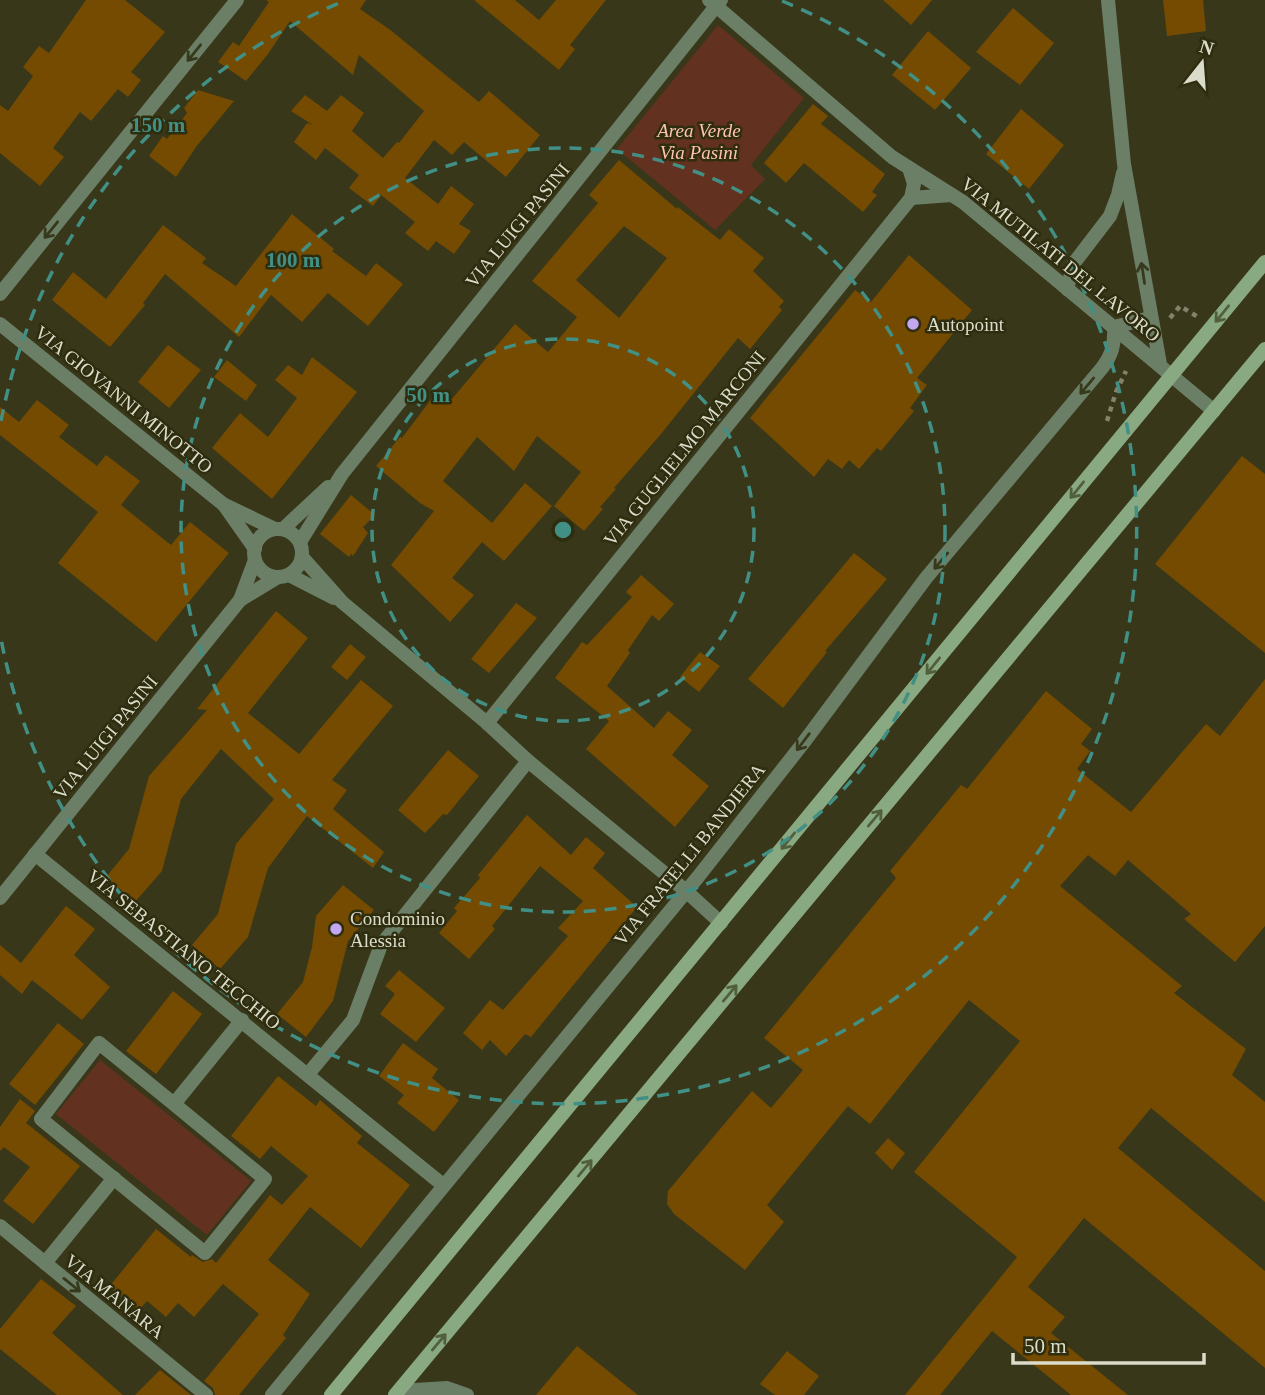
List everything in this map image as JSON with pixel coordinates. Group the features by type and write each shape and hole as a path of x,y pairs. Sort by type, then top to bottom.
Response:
{"main road":[{"path":"331,1395 1265,262"},
{"path":"397,1393 1265,349"}],"street":[{"path":"0,294 237,0"},
{"path":"1108,0 1124,164 1160,364 1214,411"},
{"name":"VIA MUTILATI DEL LAVORO","path":"715,2 891,157 963,202 1160,364"},
{"name":"VIA LUIGI PASINI","path":"301,550 342,474 715,2"},
{"path":"1067,289 1074,263 1110,216 1118,195 1124,164"},
{"path":"909,168 914,184 911,198 952,195"},
{"name":"VIA GUGLIELMO MARCONI","path":"487,723 911,198"},
{"path":"1110,216 1135,225"},
{"path":"1114,327 1150,318"},
{"name":"VIA GIOVANNI MINOTTO","path":"0,324 223,504 279,529"},
{"name":"VIA FRATELLI BANDIERA","path":"272,1395 686,891 804,742 926,578 1102,369 1111,356 1115,340 1114,327"},
{"name":"VIA LUIGI PASINI","path":"279,529 342,474"},
{"name":"VIA GIOVANNI MINOTTO","path":"223,504 255,554"},
{"path":"342,602 283,576 261,570 255,554 261,536 279,529 296,536 301,550 342,602 721,923"},
{"path":"283,576 300,564 301,550"},
{"name":"VIA LUIGI PASINI","path":"0,898 240,600 255,554"},
{"name":"VIA LUIGI PASINI","path":"240,600 283,576"},
{"path":"309,1073 353,1020 382,945 527,761"},
{"name":"VIA SEBASTIANO TECCHIO","path":"35,854 309,1073 443,1185"},
{"path":"174,1104 242,1020"},
{"path":"99,1043 174,1104 265,1179 205,1253 41,1119 99,1043"},
{"path":"45,1263 114,1178"},
{"name":"VIA MANARA","path":"0,1226 206,1395"},
{"path":"397,1393 447,1388 467,1395"}],"path":[{"path":"1169,318 1180,306 1198,317 1205,308"}],"green space":[{"name":"Area Verde Via Pasini","path":"718,25 804,98 751,165 765,179 715,230 617,149"},
{"path":"100,1060 251,1181 207,1235 56,1114"}],"building":[{"path":"86,0 125,0 165,32 131,72 141,80 128,97 118,89 91,121 80,112 53,148 64,157 40,186 0,153 0,105 8,111 33,76 23,67 39,46 49,53"},
{"path":"266,0 366,0 360,9 479,102 489,91 540,135 506,177 464,142 452,155 434,140 405,178 438,204 451,186 474,204 459,224 471,231 454,254 436,241 428,251 405,233 415,222 381,195 373,206 349,188 359,175 325,148 316,160 294,142 307,123 313,125 291,111 305,95 327,111 341,95 364,113 352,131 383,158 399,143 424,111 359,55 353,75 290,21 246,81 218,62 233,42 239,46 269,2"},
{"path":"474,0 515,0 539,20 556,0 606,0 570,45 575,49 559,70"},
{"path":"883,0 932,0 911,25"},
{"path":"1163,0 1203,0 1206,31 1167,36"},
{"path":"1013,8 1054,43 1020,85 976,52"},
{"path":"928,31 971,68 935,110 892,75"},
{"path":"198,90 234,101 196,147 176,177 149,156 163,136 167,139 187,113 184,108"},
{"path":"813,104 828,116 821,124 885,174 872,192 877,195 863,212 804,163 786,183 764,163"},
{"path":"1021,109 1064,145 1029,189 986,154"},
{"path":"619,160 677,209 678,207 720,240 729,229 764,258 753,271 784,301 779,307 782,310 750,349 738,338 614,488 616,489 600,507 603,509 584,531 554,506 581,472 537,436 514,471 477,437 443,481 492,523 525,483 552,506 504,561 482,542 452,578 474,595 450,622 391,565 434,511 420,503 376,466 400,437 402,438 438,390 451,400 515,324 548,352 577,317 532,281 598,203 589,195","holes":["624,226 667,258 619,318 576,280"]},
{"path":"292,214 334,249 332,251 366,276 376,263 403,284 368,326 328,293 302,322 271,295 239,337 165,274 143,303 145,305 110,347 52,300 73,272 106,299 163,225 206,258 202,263 236,286"},
{"path":"909,255 972,310 917,378 927,385 910,408 914,411 881,451 877,448 859,469 849,460 842,469 828,459 814,477 750,418 855,290 871,302"},
{"path":"168,345 201,370 169,408 138,382"},
{"path":"312,357 357,392 272,499 212,448 240,413 268,437 297,398 275,380 288,365 302,375"},
{"path":"227,360 257,385 246,401 214,377"},
{"path":"37,400 69,425 59,437 97,466 106,455 140,481 121,505 171,545 190,522 229,553 156,642 58,563 98,512 0,435 0,407 19,422"},
{"path":"1242,456 1265,474 1265,653 1155,564"},
{"path":"351,495 375,515 363,527 368,533 353,556 351,554 349,557 320,534"},
{"path":"854,553 887,579 825,651 827,652 783,708 748,679"},
{"path":"641,575 674,604 659,621 652,615 607,686 654,728 668,711 692,730 672,755 709,786 675,827 586,749 609,721 555,678 582,642 587,645 632,597 626,592"},
{"path":"516,603 537,618 489,673 471,659"},
{"path":"276,611 308,638 248,713 299,754 361,680 393,706 332,780 347,790 333,809 384,852 373,868 307,816 268,868 248,937 220,969 192,945 218,914 236,844 274,799 221,749 181,799 162,871 135,902 106,877 129,849 149,776 207,710 197,709"},
{"path":"350,644 366,657 347,680 331,667"},
{"path":"700,652 720,666 699,692 680,677"},
{"path":"1265,679 1265,926 1235,962 1184,919 1191,914 1128,860 1115,876 1088,855 1060,886 1182,986 1174,993 1246,1049 1232,1075 1265,1102 1265,1202 1151,1108 1118,1148 1265,1271 1265,1368 1084,1218 1028,1287 1065,1317 1051,1333 1128,1395 1071,1395 992,1331 940,1395 905,1395 1017,1257 914,1172 1020,1041 969,1000 870,1124 848,1106 767,1205 784,1222 745,1270 674,1214 667,1204 668,1191 752,1091 771,1108 803,1070 764,1038 896,878 890,871 961,785 967,789 1046,691 1092,729 1081,744 1090,751 1077,769 1131,812 1206,724 1220,736"},
{"path":"448,750 479,776 447,815 443,814 425,833 398,810"},
{"path":"527,815 571,855 586,837 605,853 593,868 637,907 531,1037 525,1034 506,1056 490,1040 482,1050 463,1033 490,1000 503,1010 568,936 558,928 583,901 540,866 492,926 495,929 469,959 439,933 457,911 454,908 480,878 478,875"},
{"path":"343,885 374,910 348,941 333,1001 306,1037 277,1014 303,982 316,916"},
{"path":"66,906 95,929 74,955 110,987 82,1020 32,980 22,994 0,975 0,945 21,963"},
{"path":"399,970 445,1008 416,1042 380,1014 395,994 385,986"},
{"path":"173,991 202,1014 156,1074 126,1051"},
{"path":"58,1023 84,1044 35,1105 9,1084"},
{"path":"403,1043 438,1069 432,1078 459,1100 434,1132 397,1103 404,1095 379,1076"},
{"path":"278,1076 316,1106 320,1100 362,1136 357,1143 410,1185 361,1248 310,1207 268,1260 310,1294 283,1335 286,1338 239,1395 215,1395 213,1388 204,1381 259,1314 223,1284 194,1317 178,1303 166,1317 147,1301 138,1311 109,1287 156,1229 191,1257 192,1255 203,1262 212,1259 216,1263 270,1195 282,1205 308,1176 271,1146 260,1159 231,1136"},
{"path":"20,1099 35,1111 26,1123 80,1166 33,1224 3,1201 30,1167 4,1147 0,1151 0,1127"},
{"path":"888,1138 905,1153 892,1170 875,1153"},
{"path":"41,1279 76,1306 52,1333 123,1395 57,1395 0,1349 0,1329"},
{"path":"577,1346 638,1395 536,1395"},
{"path":"787,1351 819,1376 804,1395 775,1395 760,1384"},
{"path":"160,1370 191,1395 135,1395"}],"place":[{"name":"Autopoint","path":"913,324"},
{"name":"Condominio Alessia","path":"336,929"}]}
